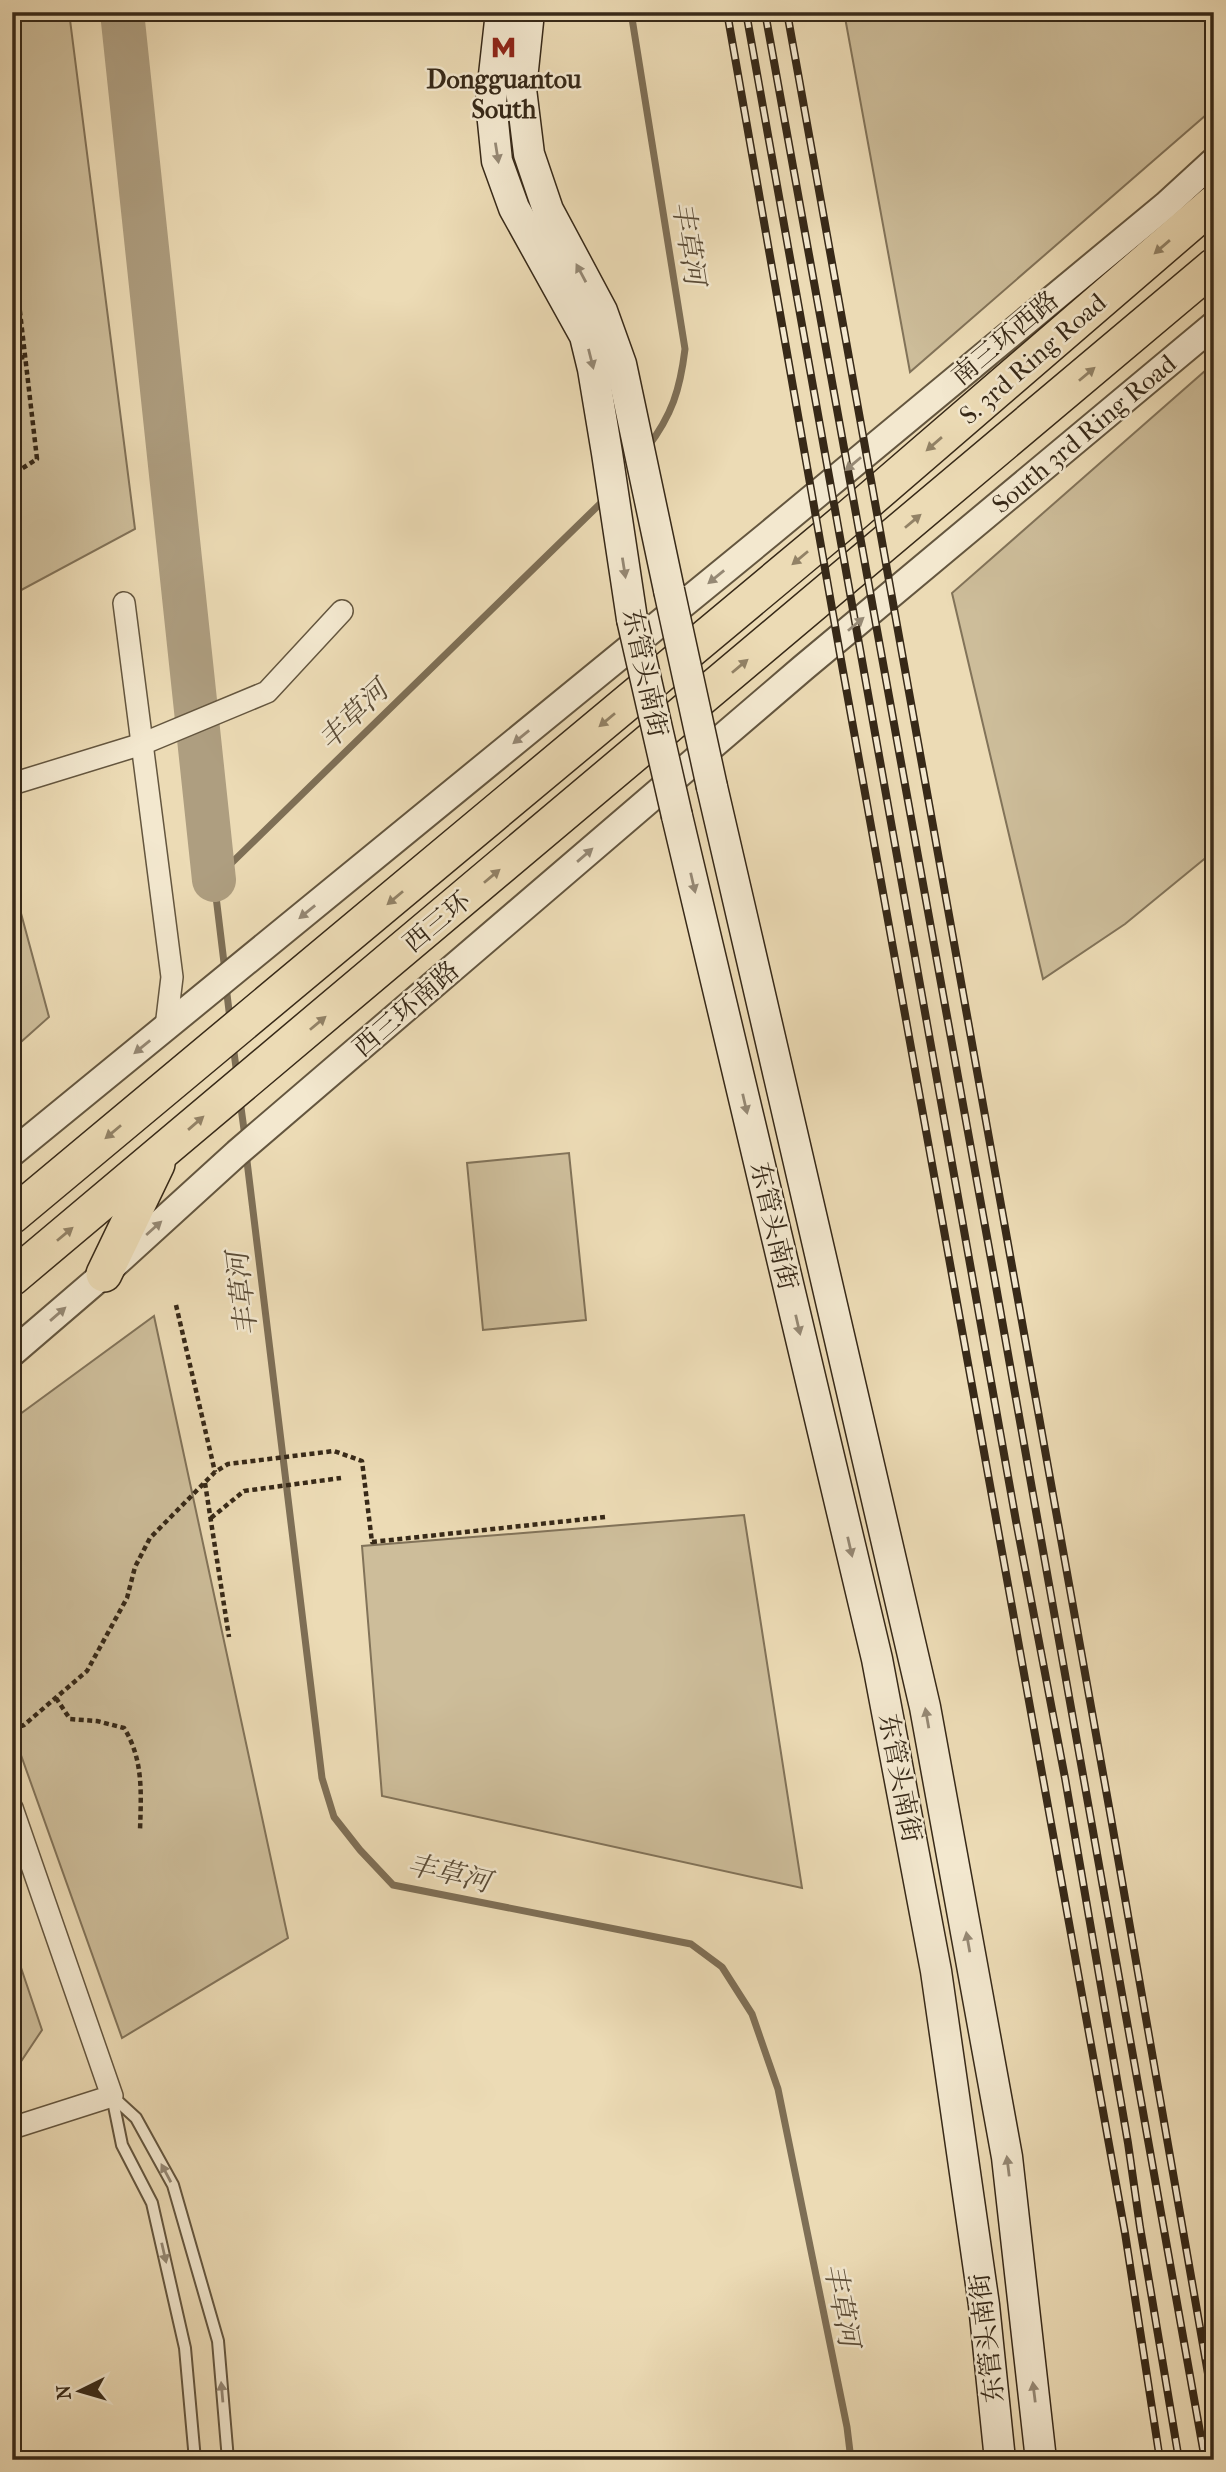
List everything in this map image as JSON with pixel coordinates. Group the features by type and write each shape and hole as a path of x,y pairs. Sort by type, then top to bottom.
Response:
{"highway":[{"name":"S. 3rd Ring Road","path":"852,515 1214,203"},
{"name":"S. 3rd Ring Road","path":"861,565 1214,266"},
{"name":"西三环","path":"12,1216 852,515"},
{"name":"西三环","path":"12,1278 861,565"},
{"path":"104,1274 163,1152"},
{"path":"12,1197 57,1179"}],"main road":[{"name":"东管头南街","path":"501,12 491,102 497,161 514,208 585,336 607,453 632,619 877,1659 936,1971 984,2305 1000,2460"},
{"name":"东管头南街","path":"529,12 521,89 529,154 548,210 606,322 621,364 712,787 925,1707 1007,2157 1041,2460"}],"street":[{"name":"南三环西路","path":"166,1027 769,534 1166,205 1214,161"},
{"name":"South 3rd Ring Road","path":"803,668 1214,325"},
{"path":"12,1153 166,1027 172,977 124,603"},
{"path":"12,784 142,744 267,692 342,611"},
{"name":"西三环南路","path":"12,1353 237,1153 803,668"},
{"path":"12,1808 113,2096 12,2128"}],"lane":[{"path":"113,2096 122,2145 152,2203 185,2348 195,2460"},
{"path":"113,2096 136,2118 173,2185 218,2341 228,2460"}],"path":[{"path":"12,243 37,459 12,475"},
{"path":"12,360 24,357"},
{"path":"176,1305 215,1472"},
{"path":"12,1729 24,1725 88,1671 127,1598 135,1567 150,1538 215,1472 228,1464 334,1451 362,1461 372,1542 606,1517"},
{"path":"211,1518 244,1491 341,1478"},
{"path":"205,1482 229,1637"},
{"path":"55,1698 70,1719 97,1721 124,1728 138,1758 141,1794 139,1831"}],"shaded area":[{"path":"12,12 69,12 135,529 12,595"},
{"path":"844,12 1214,12 1214,108 910,372"},
{"path":"1214,363 1214,851 1125,924 1043,979 952,593"},
{"path":"12,880 49,1017 12,1050"},
{"path":"569,1153 586,1320 483,1330 467,1163"},
{"path":"154,1316 288,1938 122,2038 12,1730 12,1420"},
{"path":"744,1515 802,1888 382,1796 362,1546"},
{"path":"12,1941 42,2030 12,2075"}],"waterway":[{"path":"122,12 214,880"},
{"name":"丰草河","path":"631,12 685,349 674,402 647,448"},
{"name":"丰草河","path":"225,971 214,880 606,498"},
{"name":"丰草河","path":"226,986 230,1019"},
{"name":"丰草河","path":"233,1045 237,1075"},
{"name":"丰草河","path":"240,1100 245,1137"},
{"name":"丰草河","path":"246,1153 322,1778 334,1817 393,1885 691,1944 722,1967 752,2014 778,2089 847,2427 851,2460"}],"railway":[{"path":"727,12 1125,2233 1160,2460"},
{"path":"746,12 1016,1521 1065,1778 1179,2460"},
{"path":"765,12 1205,2460"},
{"path":"787,12 1111,1818 1214,2408"}],"place":[{"name":"Dongguantou South","path":"504,47"}]}
